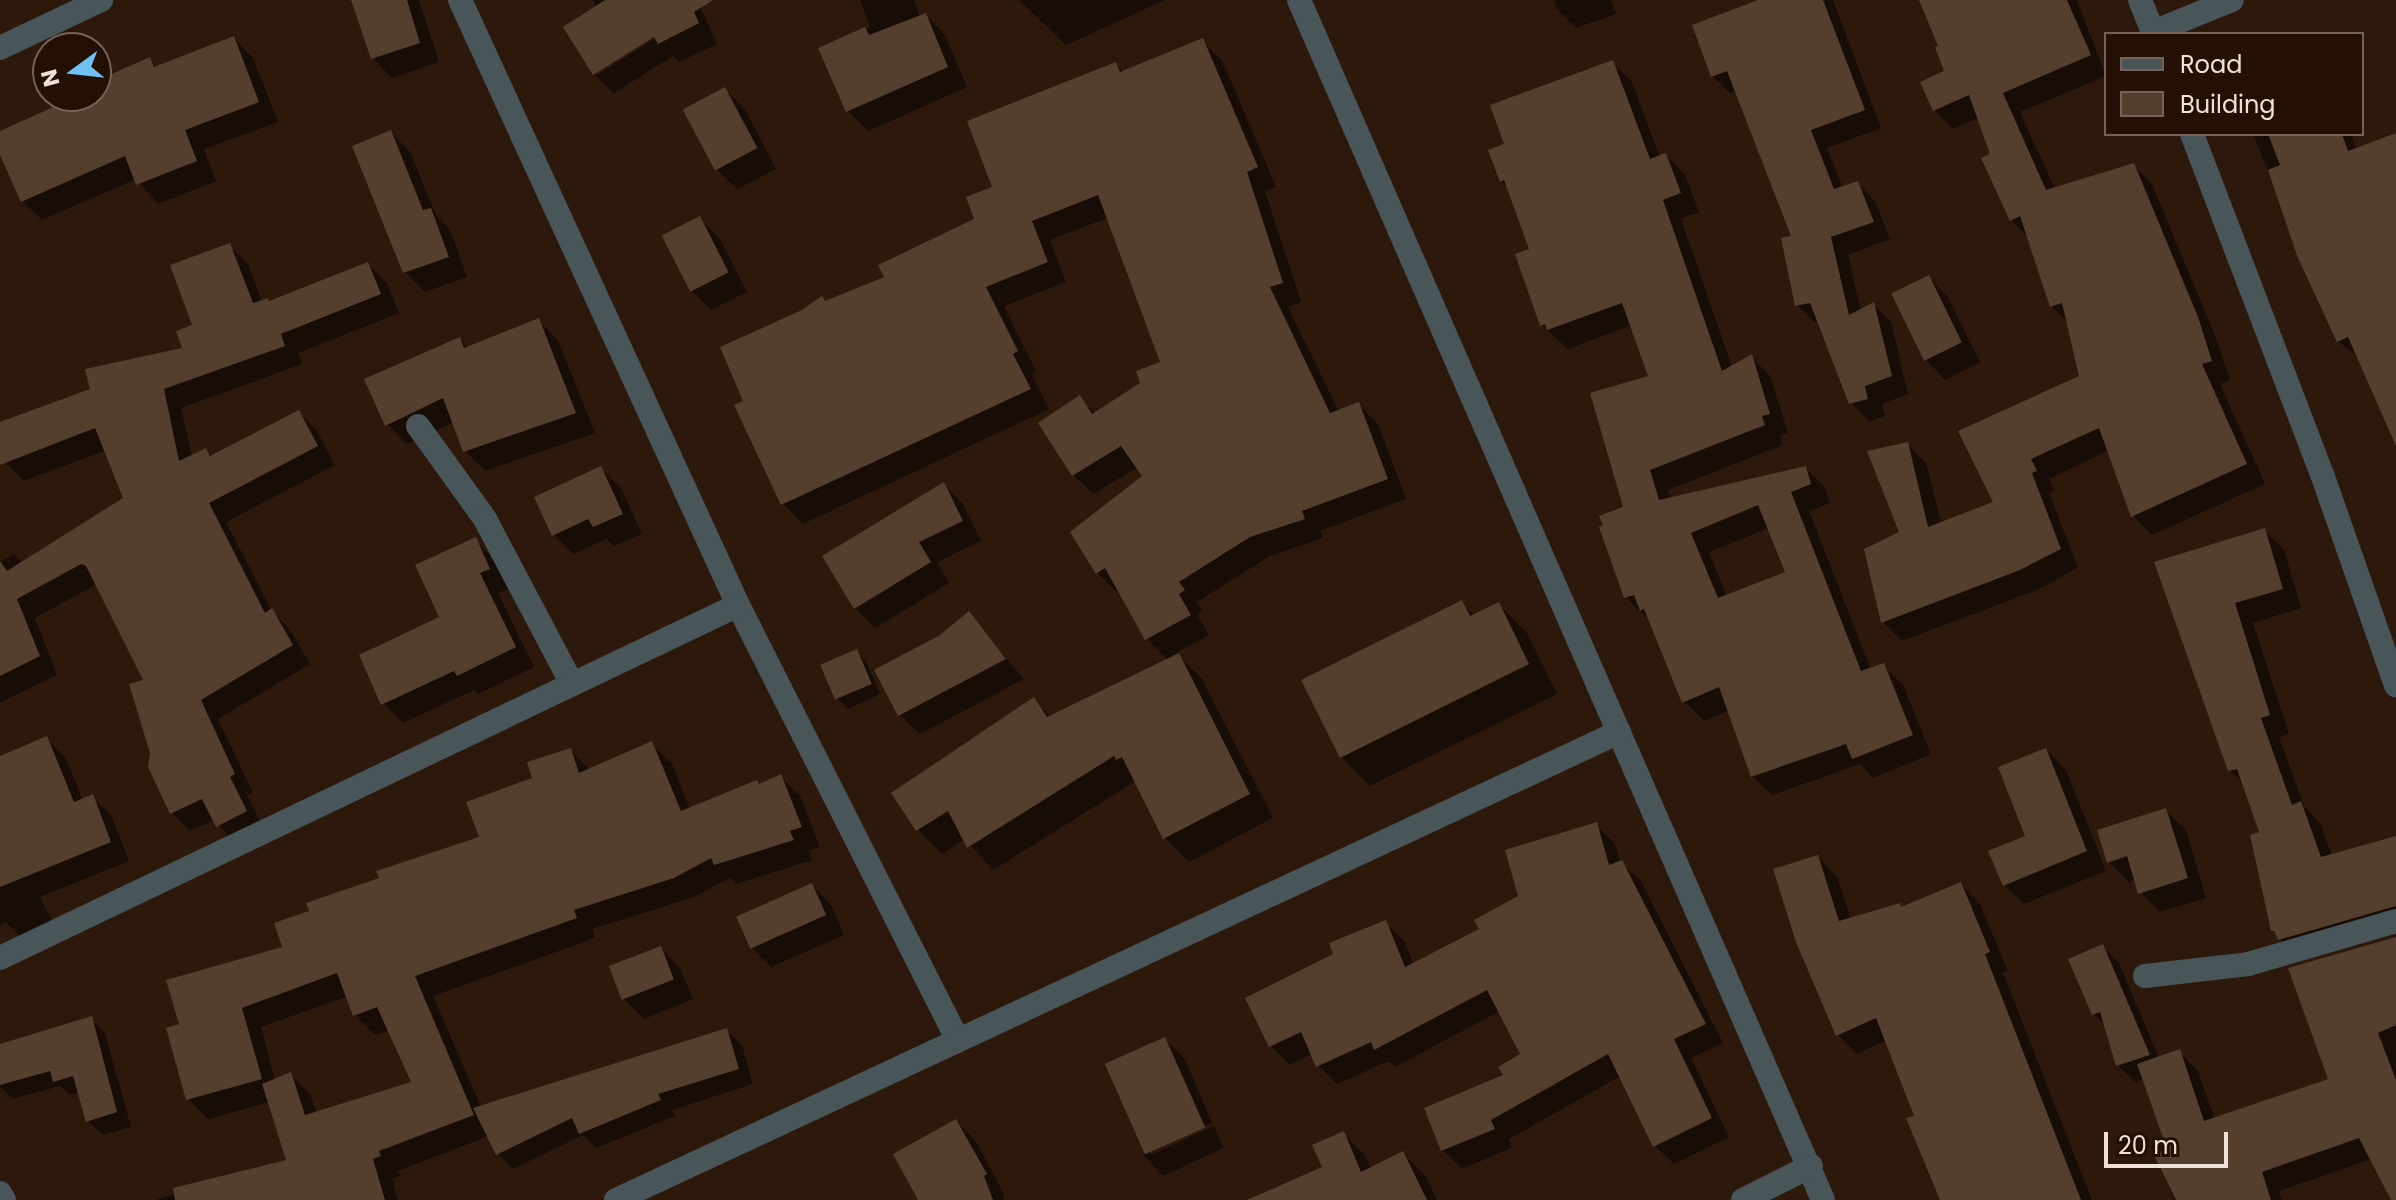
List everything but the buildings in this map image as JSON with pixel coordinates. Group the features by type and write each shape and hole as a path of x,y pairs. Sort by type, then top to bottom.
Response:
{"street":[{"path":"0,48 101,0"},
{"path":"460,0 738,605 957,1039"},
{"path":"1299,0 1811,1166 1823,1200"},
{"path":"2140,0 2154,32"},
{"path":"2156,32 2232,0"},
{"path":"2193,136 2322,474 2396,685"},
{"path":"418,426 485,519 572,684"},
{"path":"0,958 738,605"},
{"path":"616,1200 1619,732"},
{"path":"2145,976 2248,964 2396,921"},
{"path":"1743,1200 1811,1166"},
{"path":"0,1193 4,1200"}]}
